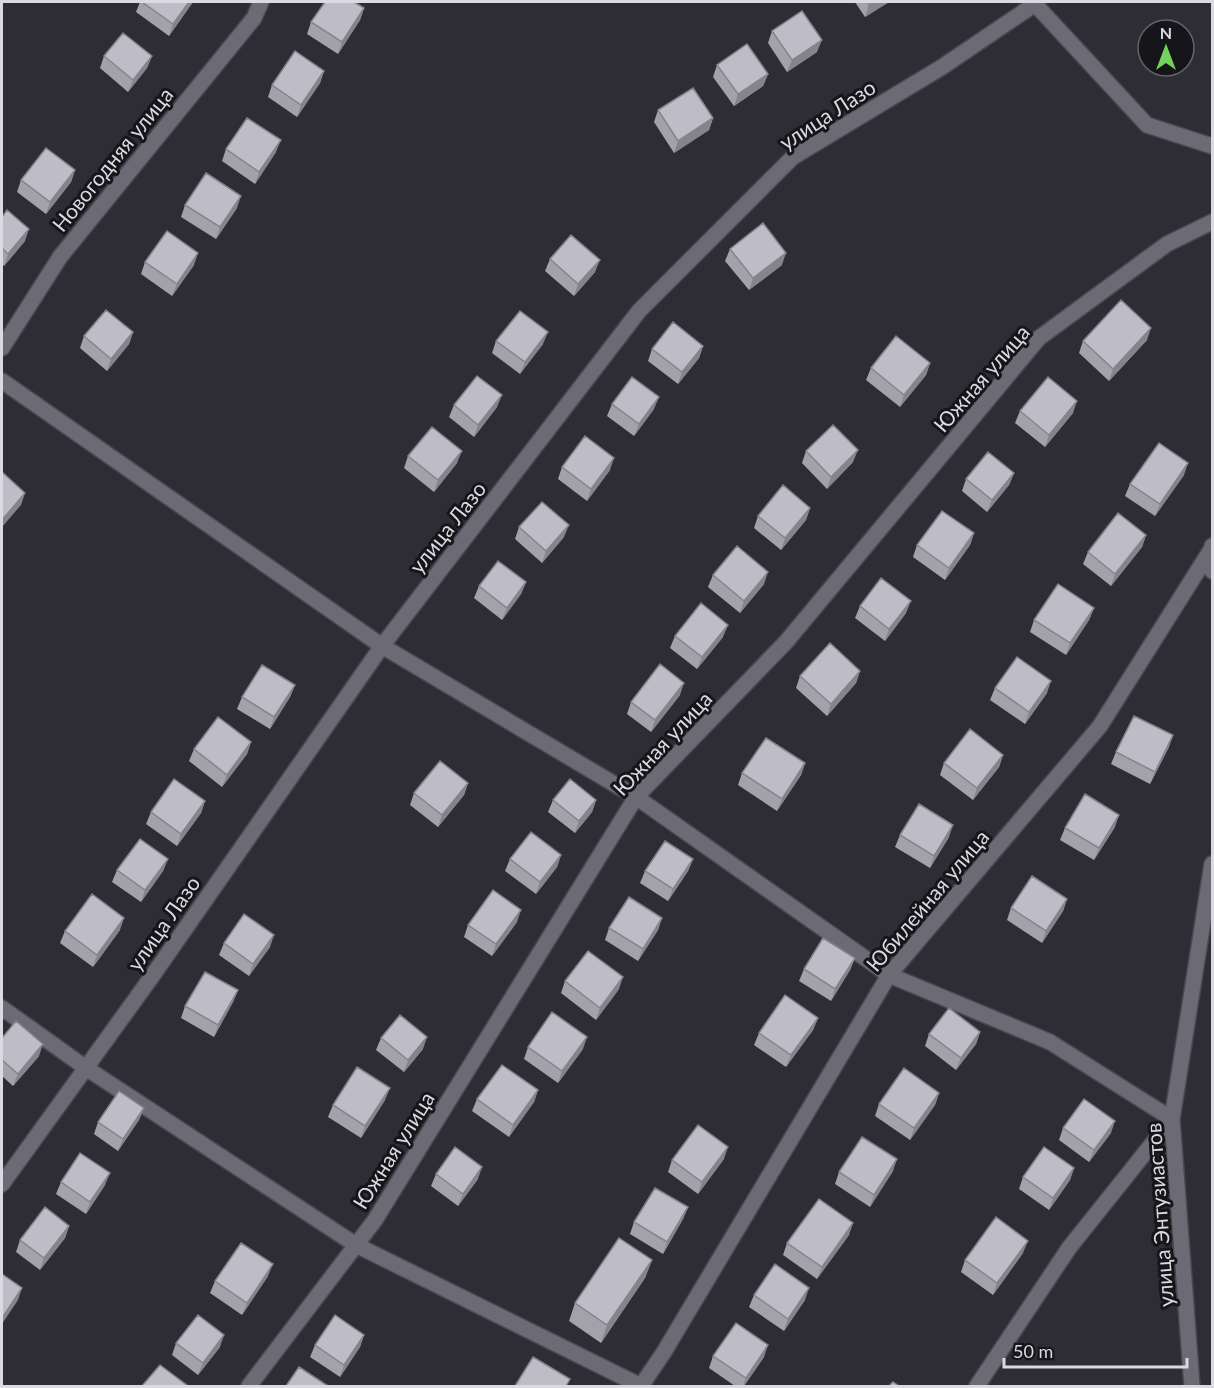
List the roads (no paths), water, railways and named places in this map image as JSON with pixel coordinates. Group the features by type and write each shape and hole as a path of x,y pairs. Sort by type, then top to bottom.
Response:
{"street":[{"name":"Новогодняя улица","path":"2,348 60,257 254,18 261,2"},
{"path":"1034,3 1147,125 1212,146"},
{"name":"улица Лазо","path":"2,1184 382,646 639,311 793,157 942,67 1034,3"},
{"name":"Южная улица","path":"249,1386 375,1220 636,797 786,642 1039,338 1167,244 1212,222"},
{"path":"2,381 382,646 636,797 889,975 1050,1042 1172,1119 1069,1248 977,1386"},
{"path":"1212,547 1212,571"},
{"name":"Юбилейная улица","path":"641,1386 664,1352 889,975 1100,726 1212,547"},
{"name":"улица Энтузиастов","path":"1192,1386 1172,1119 1212,864"},
{"path":"2,1008 86,1068 356,1245 641,1386"}]}
